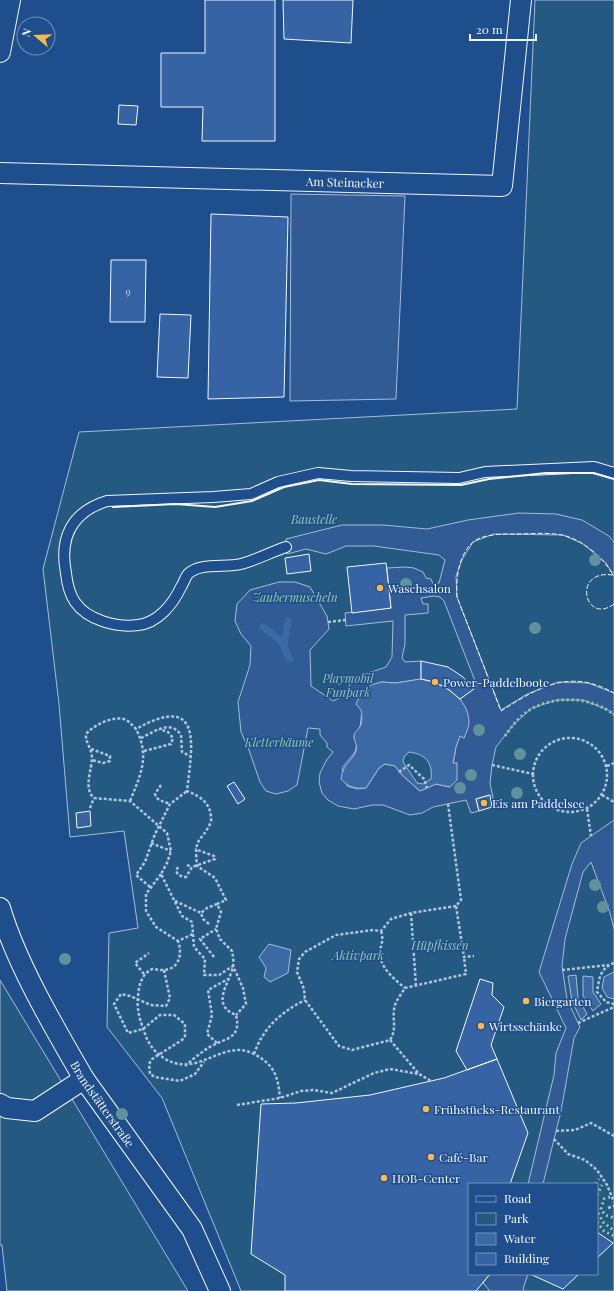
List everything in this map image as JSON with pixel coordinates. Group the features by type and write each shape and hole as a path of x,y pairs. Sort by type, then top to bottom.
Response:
{"street":[{"path":"0,52 10,0"},
{"name":"Am Steinacker","path":"0,173 502,186 521,0"},
{"name":"Brandstätterstraße","path":"0,908 9,937 84,1079 192,1230 220,1291"},
{"path":"0,1104 7,1108 35,1111 84,1079"}],"lane":[{"path":"286,547 241,564 196,568 187,574 181,588 166,610 153,620 139,625 123,626 105,622 88,614 75,602 68,586 64,566 64,550 67,535 73,522 92,505 107,500 213,497 251,494 278,482 318,474 458,478 484,472 594,467 614,473"}],"path":[{"path":"328,622 346,620"},
{"path":"94,798 91,794 89,777 92,760 86,734 108,720 122,718 127,720 136,729 141,738 144,752 143,765 130,801"},
{"path":"136,729 159,718 178,718 185,721 190,729 192,739 187,791 170,804 158,825 145,862 136,875 150,887"},
{"path":"141,738 159,729 168,727 178,731 182,739 182,752 190,756"},
{"path":"144,752 171,744 173,738 171,735 159,729"},
{"path":"566,738 579,739 592,745 601,754 607,766 606,786 596,803 587,809 571,813 555,810 546,804 538,795 534,785 533,774 536,761 543,750 554,742 566,738"},
{"path":"90,749 110,756 110,761 106,762 92,760"},
{"path":"607,766 614,763"},
{"path":"399,772 409,765 424,779 427,788"},
{"path":"492,765 533,774"},
{"path":"161,785 155,794 156,797 170,804"},
{"path":"187,791 206,801 211,816 208,827 197,842 195,849 197,866 215,878 226,900 206,908 201,913"},
{"path":"602,795 614,802"},
{"path":"94,798 130,801 167,833 171,851 161,874 150,887 145,901 146,911 156,927 178,940 181,948 180,958 177,964 164,970 152,969 144,974 140,981 137,1000 143,1029 150,1044 159,1056 177,1065 185,1066 204,1062 230,1050 245,1050 268,1063 274,1070 278,1077 280,1098"},
{"path":"90,808 94,798"},
{"path":"390,1040 352,1050 339,1046 306,1000 304,989 297,972 299,959 304,952 336,935 381,931 391,919 411,913 456,906 461,900 448,804"},
{"path":"587,809 591,836"},
{"path":"151,843 171,851"},
{"path":"187,865 192,867 197,866 204,861 214,859 214,856 210,853 195,849"},
{"path":"178,867 176,871 184,877 190,873 192,867"},
{"path":"161,874 182,916 192,922 194,947 205,959 204,975 219,975 233,966"},
{"path":"175,901 201,913 203,919 209,924"},
{"path":"217,904 221,912 216,929 220,939 232,951 233,966 243,988 246,1004 236,1015"},
{"path":"390,1040 396,1027 394,1016 395,1005 405,988 466,974 456,906"},
{"path":"411,913 416,986"},
{"path":"214,957 200,939 216,929"},
{"path":"381,931 384,939 380,953 381,959 385,968 405,988"},
{"path":"178,940 193,934"},
{"path":"144,974 135,963 149,953"},
{"path":"464,957 474,956"},
{"path":"614,963 600,974 597,992 606,1002 614,1004"},
{"path":"562,970 610,965"},
{"path":"185,1066 217,1043 227,1040 234,1034 238,1024 236,1015 226,1009 222,1002 228,978 233,966"},
{"path":"164,970 170,998 166,1006 152,1005 121,994 114,1004 128,1033 143,1029 160,1015 174,1015 185,1024 185,1036 182,1040 152,1060 149,1064 150,1074 155,1077 180,1081 195,1074 204,1062"},
{"path":"217,1043 207,1034 212,1015 208,990 228,978"},
{"path":"254,1054 259,1042 275,1020 289,1008 306,1000"},
{"path":"578,1023 614,1007"},
{"path":"390,1040 419,1074 431,1081"},
{"path":"236,1105 280,1098 301,1091 313,1090 332,1093 374,1073 390,1069 419,1074"},
{"path":"556,1131 575,1130 591,1123 614,1136"},
{"path":"554,1139 568,1154 585,1160 597,1170 607,1185 614,1202"},
{"path":"608,1208 614,1206"}],"green space":[{"name":"Playmobil Funpark","path":"535,0 614,0 614,1291 241,1291 162,1098 107,1027 109,933 138,928 124,831 70,837 59,704 43,569 79,432 517,409"},
{"path":"0,980 188,1291 7,1291 2,1245 0,1245"}],"shaded area":[{"path":"291,194 405,196 396,399 290,401"},
{"path":"519,513 556,514 582,520 609,536 614,542 614,576 606,563 583,544 563,535 494,534 473,542 462,560 456,576 457,597 501,710 527,694 558,682 588,683 614,693 614,715 608,710 583,700 557,700 532,708 514,724 496,747 490,784 495,806 492,807 489,795 476,799 479,811 471,813 466,800 433,807 422,813 410,815 383,805 372,805 354,809 338,806 328,800 322,793 319,782 320,773 326,761 333,752 327,747 327,743 320,735 320,729 308,728 297,785 288,791 276,794 266,791 260,782 241,732 238,702 250,665 251,646 241,634 235,621 237,604 250,590 279,582 295,582 310,587 327,616 329,629 310,650 311,686 333,701 343,696 354,678 386,667 392,657 393,621 346,626 345,613 391,608 387,568 414,568 423,572 426,578 431,579 433,584 439,583 445,560 439,555 374,546 346,546 326,554 306,549 287,554 286,539 342,525 383,525 427,529 468,520","holes":["434,596 440,597 444,601 477,686 460,699 466,709 464,738 460,735 456,747 453,764 457,763 450,787 436,784 420,791 402,775 395,766 385,764 379,768 366,788 357,789 347,786 342,768 355,752 357,744 354,738 360,728 362,709 381,682 396,683 421,679 421,661 405,662 402,658 405,644 405,615 428,613 428,604 423,604 421,598"]},
{"path":"614,820 614,929 610,913 591,862 583,872 565,939 562,966 567,999 580,1027 574,1038 561,1111 543,1183 528,1183 554,1075 556,1053 566,1028 539,972 572,864 581,843"},
{"path":"489,1275 528,1275 523,1289 525,1291 490,1291 483,1283"}],"water":[{"name":"Power-Paddelboote","path":"421,679 438,684 453,693 465,706 468,714 469,725 464,738 460,736 456,747 453,763 457,763 457,780 450,787 436,784 420,791 402,775 395,766 385,764 379,768 366,788 352,787 341,779 345,766 354,755 357,747 354,735 361,724 362,719 361,710 356,704 361,693 371,685 381,682 396,683","holes":["409,752 424,757 431,768 431,779 423,784 417,783 403,762 404,757"]},
{"path":"269,944 291,950 288,973 270,982 264,977 266,968 259,957"},
{"path":"614,972 614,999 607,997 602,988 604,977"},
{"path":"576,975 578,998 587,1014 581,1020 572,1001 568,976"},
{"path":"583,976 593,977 593,992 601,1004 593,1011 583,996"}],"building":[{"path":"205,0 275,0 275,141 202,141 203,107 161,107 161,53 205,53"},
{"path":"283,0 353,0 351,43 284,39"},
{"path":"119,105 138,106 136,125 118,124"},
{"path":"211,214 288,217 284,397 208,399"},
{"path":"111,260 146,260 145,322 110,322"},
{"path":"160,314 191,315 188,378 157,377"},
{"path":"309,554 311,571 287,574 285,558"},
{"path":"386,563 391,608 352,613 347,567"},
{"path":"421,661 448,667 463,677 474,689 460,699 448,689 435,682 421,679"},
{"path":"234,782 245,799 238,804 227,786"},
{"name":"Eis am Paddelsee","path":"490,795 492,807 479,811 476,799"},
{"path":"90,811 91,826 77,828 76,813"},
{"name":"Wirtsschänke","path":"480,979 493,983 492,995 504,1007 491,1045 497,1059 467,1070 456,1051"},
{"name":"HOB-Center","path":"497,1059 528,1133 510,1183 468,1183 468,1275 489,1275 476,1291 285,1291 285,1275 251,1254 261,1104 296,1103 370,1095 444,1078"},
{"path":"598,1233 613,1243 598,1257"},
{"path":"532,1275 578,1275 563,1289"}],"waterway":[{"path":"284,647 288,621"},
{"path":"263,627 281,642 290,659"}],"hedge":[{"path":"505,736 514,724 533,708 553,701 585,701 596,704 614,715"},
{"path":"597,1183 599,1179"},
{"path":"598,1193 602,1185"},
{"path":"610,1197 604,1199 601,1209 605,1215 614,1218"},
{"path":"598,1213 603,1222 613,1230"},
{"path":"598,1223 604,1231 614,1236"}],"fence":[{"path":"614,604 604,609 596,608 590,603 587,596 587,587 591,580 600,575 613,575 604,562 592,550 570,537 562,535 544,533 503,534 481,538 472,543 467,549 459,568 457,597 501,711 542,688 569,681 583,682 598,686 614,693"}],"wall":[{"path":"113,507 176,504 215,507 252,501 284,487 319,480 352,484 461,485 489,479 546,473 593,473 614,479"}],"place":[{"name":"Waschsalon","path":"380,588"},
{"name":"Power-Paddelboote","path":"435,682"},
{"name":"Eis am Paddelsee","path":"484,803"},
{"name":"Biergarten","path":"526,1001"},
{"name":"Wirtsschänke","path":"481,1026"},
{"name":"Frühstücks-Restaurant","path":"426,1109"},
{"name":"Café-Bar","path":"431,1157"},
{"name":"HOB-Center","path":"384,1178"}],"park label":[{"name":"Baustelle","path":"314,519"},
{"name":"Zaubermuscheln","path":"295,597"},
{"name":"Kletterbäume","path":"279,742"},
{"name":"Hüpfkissen","path":"440,945"},
{"name":"Aktivpark","path":"358,955"}]}
